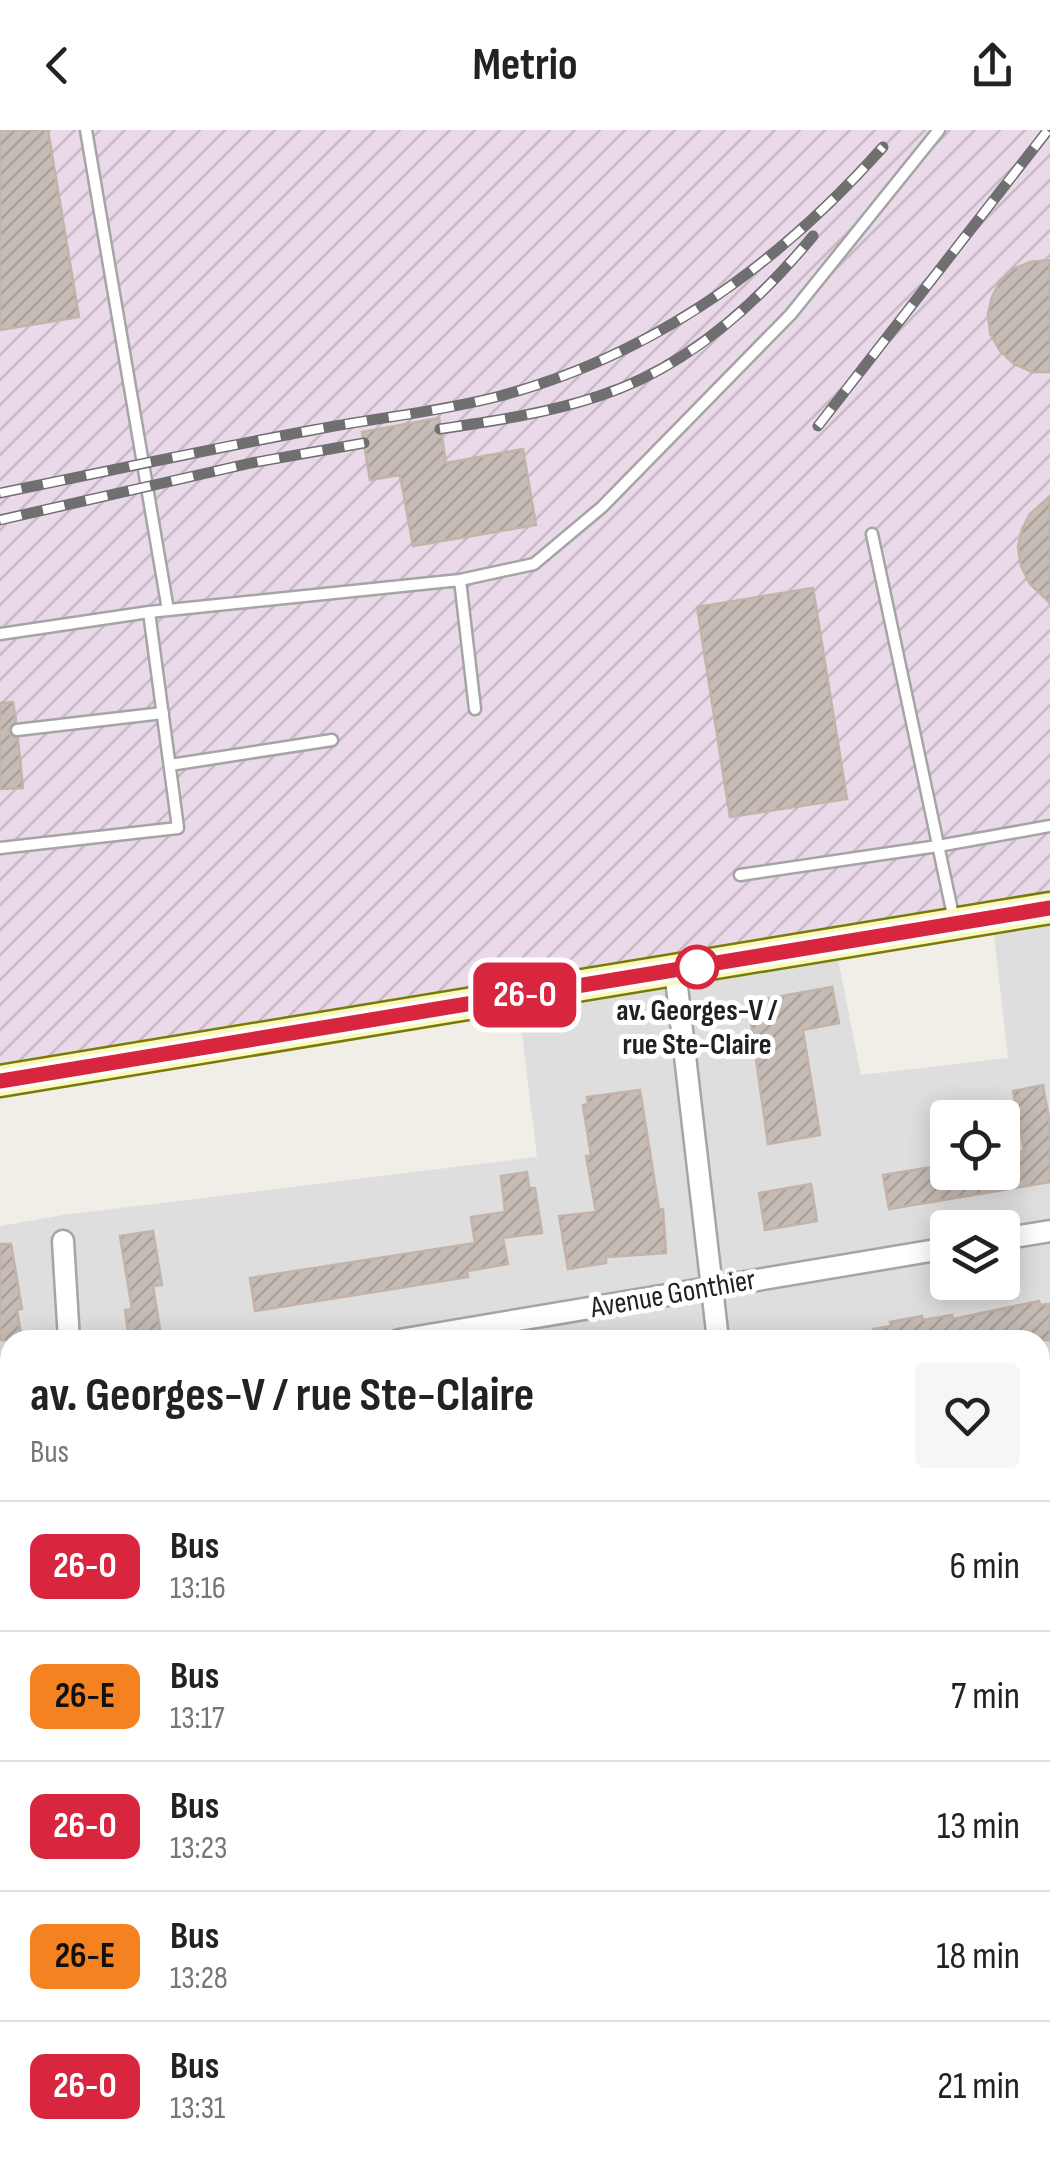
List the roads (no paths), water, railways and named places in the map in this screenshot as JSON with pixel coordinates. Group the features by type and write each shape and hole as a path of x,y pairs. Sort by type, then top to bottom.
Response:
{"street":[{"path":"0,1081 1050,908"},
{"path":"675,970 717,1330"},
{"path":"1020,1236 1050,1231"},
{"path":"63,1240 68,1330"},
{"name":"Avenue Gonthier","path":"458,1330 930,1251"}],"lane":[{"path":"86,130 168,610"},
{"path":"0,634 149,612 460,580 534,564 602,507 791,314 940,130"},
{"path":"872,534 954,924"},
{"path":"460,580 476,708"},
{"path":"0,848 178,828 149,612"},
{"path":"17,730 162,713"},
{"path":"170,764 332,740"},
{"path":"740,875 1050,826"}],"railway":[{"path":"818,426 1048,130"},
{"path":"0,493 274,437 454,406 556,378 610,356 710,300 801,230 883,147"},
{"path":"440,429 580,402 661,369 743,310 813,236"},
{"path":"0,520 251,463 364,443"}],"place":[{"name":"av. Georges-V / rue Ste-Claire","path":"697,967"}]}
